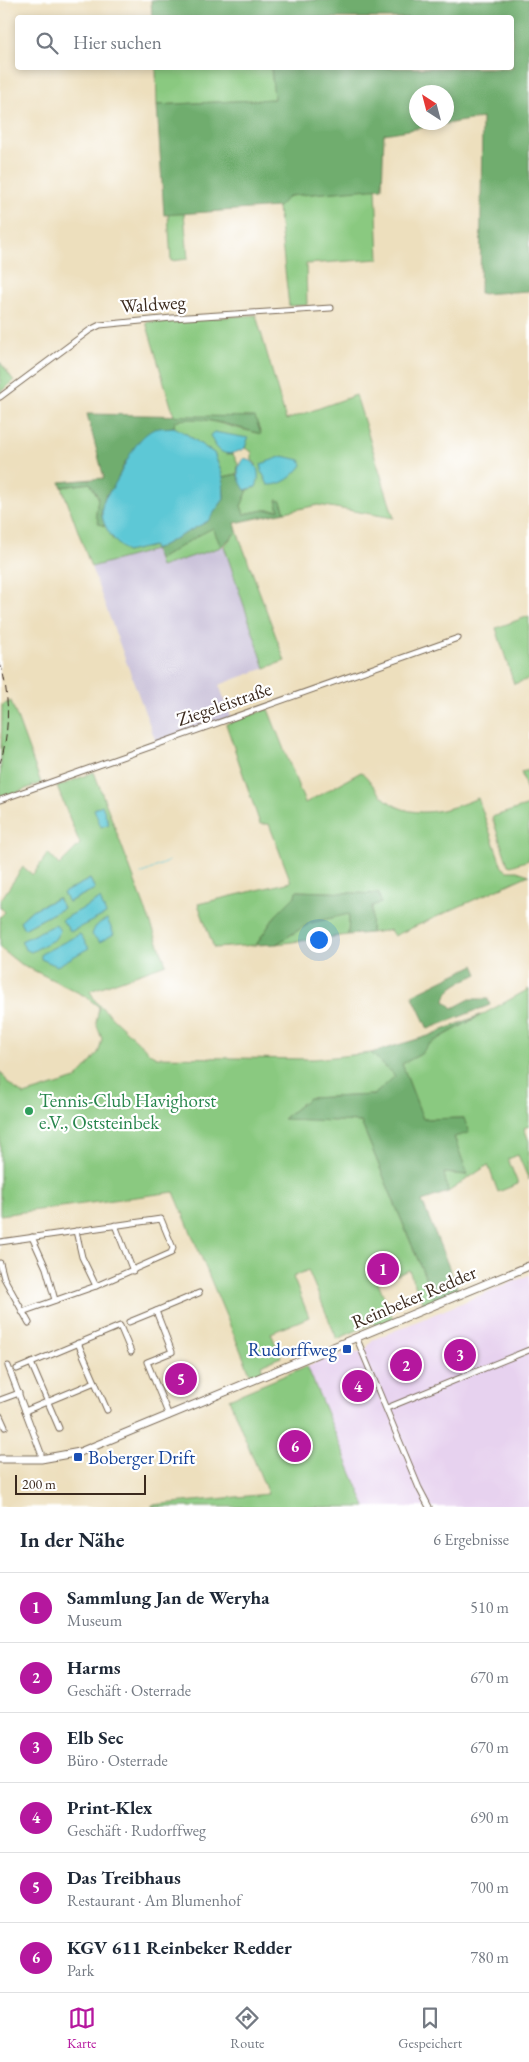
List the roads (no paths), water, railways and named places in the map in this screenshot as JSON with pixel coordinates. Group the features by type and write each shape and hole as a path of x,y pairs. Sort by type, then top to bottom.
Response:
{"main road":[{"name":"Reinbeker Redder","path":"0,1460 41,1460 80,1452 358,1339 529,1266"}],"street":[{"name":"Waldweg","path":"0,397 90,330 100,325 172,318 331,308"},
{"name":"Ziegeleistraße","path":"0,800 458,638"},
{"path":"0,1242 161,1219 170,1241 171,1253 96,1286 22,1312"},
{"path":"115,1225 133,1270"},
{"path":"76,1231 82,1257 96,1286"},
{"path":"32,1237 46,1268 55,1300"},
{"path":"0,1263 1,1278 28,1323"},
{"path":"129,1322 199,1292"},
{"path":"156,1311 172,1352 147,1362 169,1416"},
{"path":"17,1369 120,1326 131,1352"},
{"path":"358,1339 419,1488 429,1507"},
{"path":"78,1343 107,1410"},
{"path":"387,1408 529,1350"},
{"path":"31,1362 59,1428"},
{"path":"8,1366 41,1453 41,1460"},
{"path":"24,1411 95,1382"},
{"path":"0,1400 19,1393"},
{"path":"0,1416 4,1427"}],"water":[{"path":"174,427 214,453 223,477 224,499 208,521 154,550 153,546 126,552 104,524 103,503 131,452 141,439 154,429"},
{"path":"214,432 248,438 245,448 228,454 220,451 210,435"},
{"path":"283,456 300,460 302,465 287,480 278,484 268,485 262,472 261,464"},
{"path":"244,458 255,465 258,473 256,487 245,490 238,474 239,466"},
{"path":"102,805 109,824 101,827 94,809"},
{"path":"90,879 95,889 68,902 63,893"},
{"path":"58,898 63,908 24,929 20,921 32,910"},
{"path":"100,899 106,914 72,931 69,930 62,920"},
{"path":"107,919 114,934 100,942 92,935 97,925"},
{"path":"56,924 60,931 55,939 31,952 25,949 21,941"},
{"path":"80,934 89,948 57,966 41,959 41,954"}],"waterway":[{"path":"141,874 169,861"}],"railway":[{"path":"0,663 6,687 8,713 6,739 0,763"}],"place":[{"name":"Tennis-Club Havighorst e.V., Oststeinbek","path":"29,1111"},
{"name":"Sammlung Jan de Weryha","path":"383,1269"},
{"name":"Rudorffweg","path":"347,1349"},
{"name":"Elb Sec","path":"460,1355"},
{"name":"Harms","path":"406,1365"},
{"name":"Das Treibhaus","path":"181,1379"},
{"name":"Print-Klex","path":"358,1386"},
{"name":"KGV 611 Reinbeker Redder","path":"295,1446"},
{"name":"Boberger Drift","path":"78,1457"}]}
